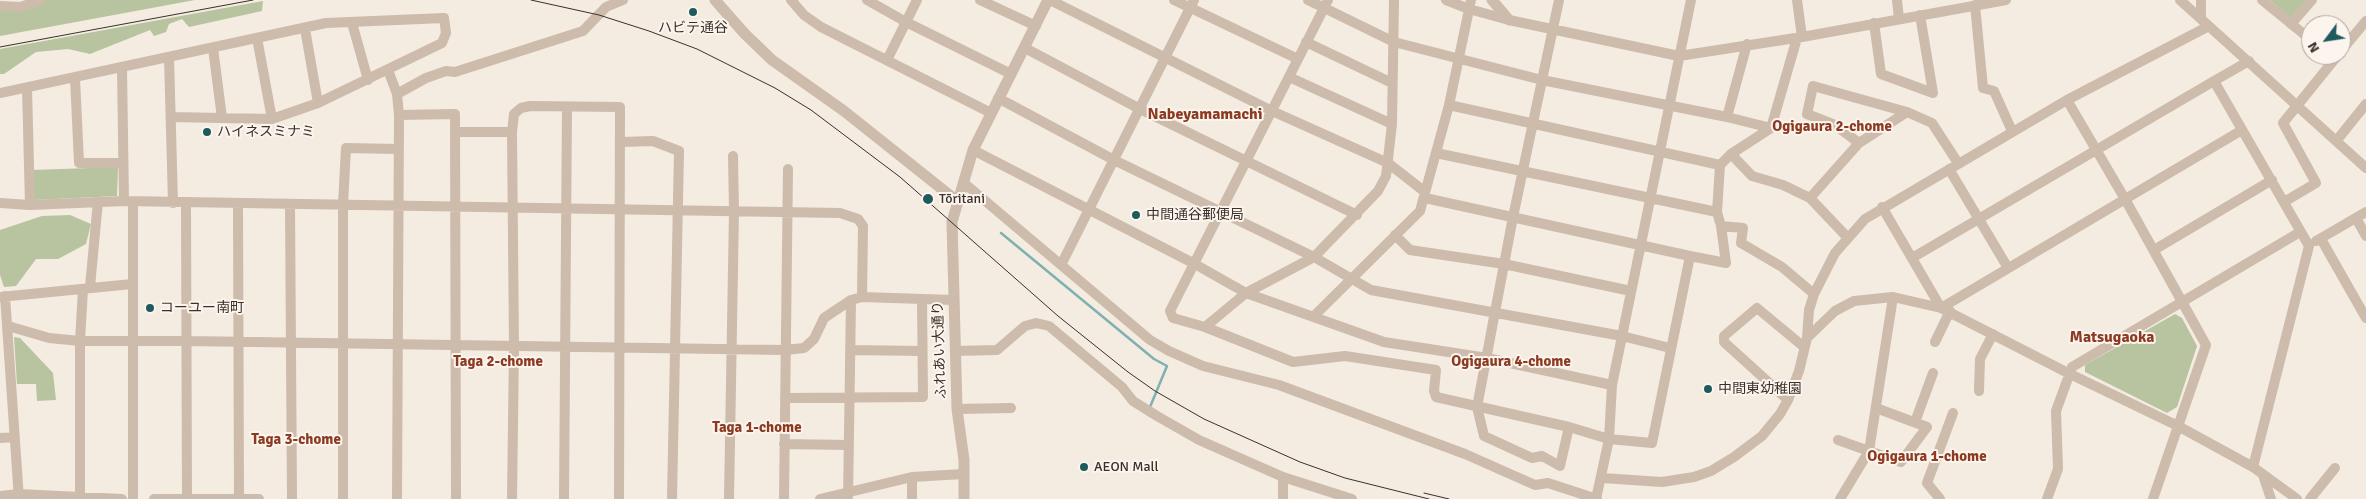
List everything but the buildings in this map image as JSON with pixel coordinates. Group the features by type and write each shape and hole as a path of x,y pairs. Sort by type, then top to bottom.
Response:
{"street":[{"path":"0,6 21,7 40,0"},
{"path":"397,94 426,78 446,71 455,72 583,31 606,7 623,0"},
{"path":"715,0 744,34 772,60 844,111 957,201"},
{"path":"790,0 804,15 821,27 991,113"},
{"path":"867,0 906,22 1011,74"},
{"path":"887,60 917,0"},
{"path":"980,0 1036,26"},
{"path":"1049,0 1272,111 1388,163 1425,195 1513,217 1726,263 1721,226 1717,212 1720,166 1731,154 1771,128 1799,38 1797,0"},
{"name":"ふれあい大通り","path":"964,499 964,460 957,409 952,300 952,222 973,150 1049,0"},
{"path":"1174,0 1192,4 1298,58"},
{"path":"1308,0 1326,4 1394,42 1459,60 1542,80 1727,117 1771,128"},
{"path":"1205,327 1246,293 1314,257 1357,215 1378,191 1386,176 1392,124 1394,0"},
{"path":"1446,0 1470,5 1509,20 1679,56 1747,44 1799,38 2006,0"},
{"path":"1492,0 1509,20"},
{"path":"1559,0 1513,217 1477,407 1484,436 1532,458 1542,456 1560,466 1569,427"},
{"path":"964,183 1150,340 1169,351 1203,366 1279,385 1465,454 1535,485 1548,483 1597,499 1609,439 1612,385 1691,0"},
{"path":"1897,0 1899,19"},
{"path":"2180,0 2366,168"},
{"path":"2201,0 2201,18"},
{"path":"2262,0 2301,32"},
{"path":"2291,24 2312,0"},
{"path":"1061,265 1192,4"},
{"path":"1326,4 1193,263 1170,311 1173,318 1205,327 1293,362 1345,356 1436,370 1434,391 1436,396 1569,427 1609,439 1652,442 1690,256"},
{"path":"1314,316 1420,211 1449,105 1470,5"},
{"path":"1976,5 1983,88 1994,91 2012,131"},
{"path":"1874,23 1881,74 1933,93 1920,15"},
{"path":"0,93 326,23 444,18 446,33 442,43 318,103 272,119 171,117"},
{"path":"2351,37 2366,20"},
{"path":"352,22 368,80"},
{"path":"1602,478 1662,482 1694,477 1711,471 1734,458 1762,436 1780,414 1788,400 1799,371 1809,310 1814,294 1824,271 1847,237 1864,219 1958,162 2067,100 2209,26"},
{"path":"305,29 318,103"},
{"path":"257,38 272,119"},
{"path":"1306,42 1392,83"},
{"path":"1727,117 1747,44"},
{"path":"213,48 222,118"},
{"path":"1024,48 1140,109 1357,215"},
{"path":"169,57 172,203"},
{"path":"1912,258 2249,62"},
{"path":"2284,202 2316,183 2283,123 2327,65"},
{"path":"122,68 123,163 128,202 132,284 133,499"},
{"path":"388,70 397,94 399,115 396,344 397,499"},
{"path":"1289,77 1392,124"},
{"path":"75,78 79,163 123,163"},
{"path":"2214,81 2309,246"},
{"path":"1859,143 1835,125 1807,114 1813,86 1907,112 1932,123 1958,162"},
{"path":"27,88 30,205"},
{"path":"998,98 1114,160 1314,257 1371,290 1622,336 1670,348"},
{"path":"2067,100 2154,250 2206,345 2153,499"},
{"path":"2337,140 2366,104"},
{"path":"1449,105 1720,166"},
{"path":"564,499 567,347 567,106"},
{"path":"512,499 514,347 512,132 514,114 521,108 567,106 620,107 619,499"},
{"path":"1810,198 1859,143 1907,112"},
{"path":"399,115 455,114 456,499"},
{"path":"1934,342 1946,310 2008,268 2242,130"},
{"path":"456,132 512,132"},
{"path":"621,142 652,141 679,151 672,499"},
{"path":"343,499 345,344 343,205 346,148 398,149"},
{"path":"973,150 1193,263 1246,293 1384,342 1487,358 1612,385"},
{"path":"1436,153 1717,212"},
{"path":"1731,154 1752,176 1784,185 1810,198 1847,237"},
{"path":"729,499 734,211 733,156"},
{"path":"784,499 788,169"},
{"path":"1948,169 2008,268"},
{"path":"2154,250 2272,180"},
{"path":"80,498 80,341 98,201"},
{"path":"0,204 30,205 98,201 454,207 514,206 840,213 858,219 863,226 851,350 848,495"},
{"path":"186,203 187,499"},
{"path":"238,204 239,499"},
{"path":"290,204 292,499"},
{"path":"1882,207 1946,310"},
{"path":"2253,467 2309,246 2366,212"},
{"path":"2356,218 2366,236"},
{"path":"1721,226 1744,228 1741,243 1782,267 1814,294"},
{"path":"2047,499 2058,468 2056,411 2068,373 2072,367 2300,232"},
{"path":"1395,235 1410,250 1504,264 1631,291"},
{"path":"2321,239 2366,318"},
{"path":"19,497 8,326 2,296 132,284"},
{"path":"1805,342 1835,311 1854,301 1893,297 1946,310 2068,373 2178,426 2253,467 2297,499"},
{"path":"1840,499 1869,451 1893,297"},
{"path":"8,326 49,338 80,341 786,350 804,348 814,339 824,318 856,299 952,300"},
{"path":"785,398 923,397 922,299"},
{"path":"1788,400 1724,342 1724,336 1757,308 1805,342"},
{"path":"955,352 998,350 1026,326 1036,323 1049,326 1122,387 1133,401 1200,440 1283,477 1352,499"},
{"path":"1979,391 1980,359 1992,334"},
{"path":"851,350 922,351"},
{"path":"1915,422 1934,373"},
{"path":"957,409 1011,408"},
{"path":"1838,440 1901,462 1927,426 1876,408"},
{"path":"1940,499 1927,483 1953,413"},
{"path":"0,438 14,437"},
{"path":"784,444 848,445"},
{"path":"2310,499 2335,468"},
{"path":"820,499 848,495 912,478 963,474"},
{"path":"2263,475 2271,499"},
{"path":"1283,477 1283,499"},
{"path":"912,478 912,499"},
{"path":"0,496 122,499"},
{"path":"154,499 259,499"}],"green space":[{"path":"45,0 195,0 0,36 0,9"},
{"path":"2270,0 2306,0 2291,18"},
{"path":"263,1 262,11 189,27 182,19 169,24 166,32 154,36 150,30 90,54 68,49 36,52 4,74 0,74 0,49"},
{"path":"118,167 117,196 34,200 33,170"},
{"path":"70,215 91,224 86,244 58,259 36,259 16,286 4,287 0,275 0,230 42,216"},
{"path":"2175,314 2182,318 2197,346 2177,407 2167,413 2085,372 2085,365"},
{"path":"14,337 20,338 53,373 56,400 37,401 36,384 17,384"}],"waterway":[{"path":"1001,233 1154,359 1167,366 1150,407"}],"tram line":[{"path":"0,47 253,0"},
{"path":"531,0 599,15 649,31 697,49 775,88 811,110 900,177 1058,316 1155,391 1204,419 1300,462 1345,478 1429,499"},
{"path":"1424,493 1449,499"}],"place":[{"name":"ハビテ通谷","path":"693,12"},
{"name":"ハイネスミナミ","path":"207,132"},
{"name":"Tōritani","path":"928,199"},
{"name":"中間通谷郵便局","path":"1136,215"},
{"name":"コーユー南町","path":"150,308"},
{"name":"中間東幼稚園","path":"1708,389"},
{"name":"AEON Mall","path":"1084,467"}],"district":[{"name":"Nabeyamamachi","path":"1205,115"},
{"name":"Ogigaura 2-chome","path":"1832,127"},
{"name":"Matsugaoka","path":"2112,338"},
{"name":"Taga 2-chome","path":"498,362"},
{"name":"Ogigaura 4-chome","path":"1511,362"},
{"name":"Taga 1-chome","path":"757,428"},
{"name":"Taga 3-chome","path":"296,440"},
{"name":"Ogigaura 1-chome","path":"1927,457"}]}
